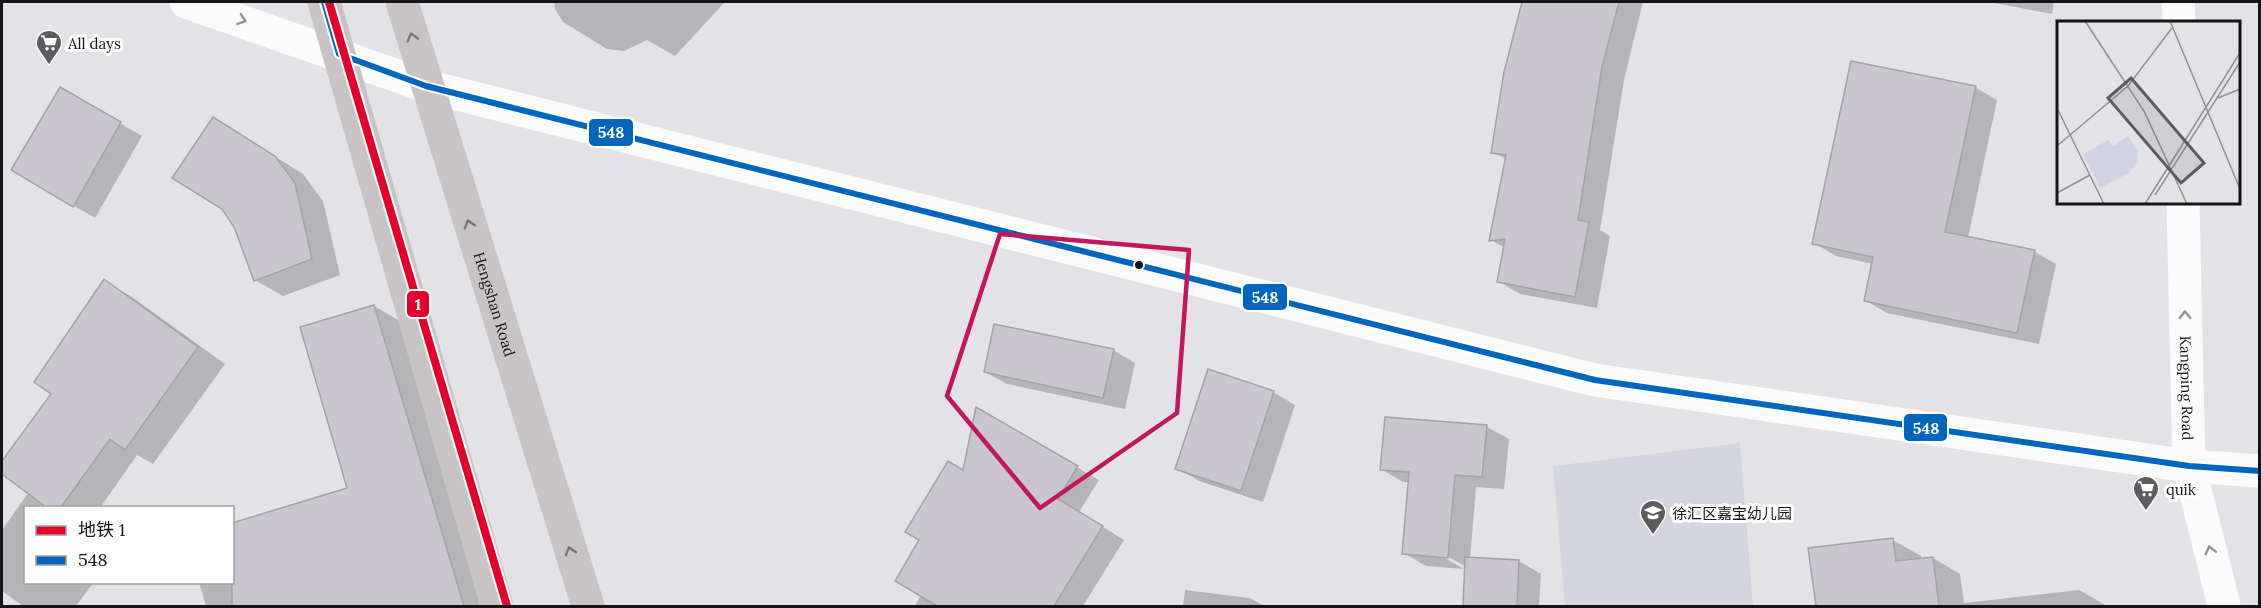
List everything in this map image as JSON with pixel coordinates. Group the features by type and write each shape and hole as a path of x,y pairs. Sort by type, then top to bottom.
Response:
{"main road":[{"path":"324,2 497,606"},
{"name":"Hengshan Road","path":"402,2 588,606"}],"street":[{"path":"186,2 426,86 1595,380 2189,466 2259,471"},
{"path":"2178,2 2178,21"},
{"name":"Kangping Road","path":"2183,204 2189,466 2224,606"}],"highlighted area":[{"path":"1000,234 1189,250 1177,413 1040,508 947,396"}],"shaded area":[{"name":"徐汇区嘉宝幼儿园","path":"1740,443 1753,606 1565,606 1553,466"}],"building":[{"path":"1522,2 1619,2 1602,67 1578,220 1589,222 1575,297 1497,282 1505,239 1489,241 1506,155 1491,153 1504,72"},
{"path":"1851,61 1976,86 1945,232 2035,250 2017,333 1864,301 1873,257 1812,244"},
{"path":"60,87 121,122 73,207 11,170"},
{"path":"213,117 275,156 295,183 312,259 254,281 234,227 222,209 172,178"},
{"path":"104,279 198,347 125,450 110,439 62,506 45,506 2,474 2,461 51,394 34,382"},
{"path":"374,305 464,606 232,606 234,522 347,488 300,327"},
{"path":"994,324 1114,349 1103,398 984,372"},
{"path":"1208,369 1274,391 1241,491 1175,469"},
{"path":"976,407 1078,466 1058,499 1103,526 1054,606 937,606 895,581 919,540 905,532 948,461 963,470"},
{"path":"1385,417 1487,425 1482,477 1455,475 1448,558 1402,554 1409,472 1380,470"},
{"path":"1893,538 1896,561 1933,557 1939,606 1816,606 1808,548"},
{"path":"1465,557 1519,560 1517,606 1463,606"}],"metro line":[{"name":"1","path":"329,2 507,606"}],"transit line":[{"name":"548","path":"324,2 339,54 426,86 1595,380 2189,466 2260,471"}],"place":[{"name":"All days","path":"49,66"},
{"name":"quik","path":"2146,512"},
{"name":"徐汇区嘉宝幼儿园","path":"1653,536"}]}
